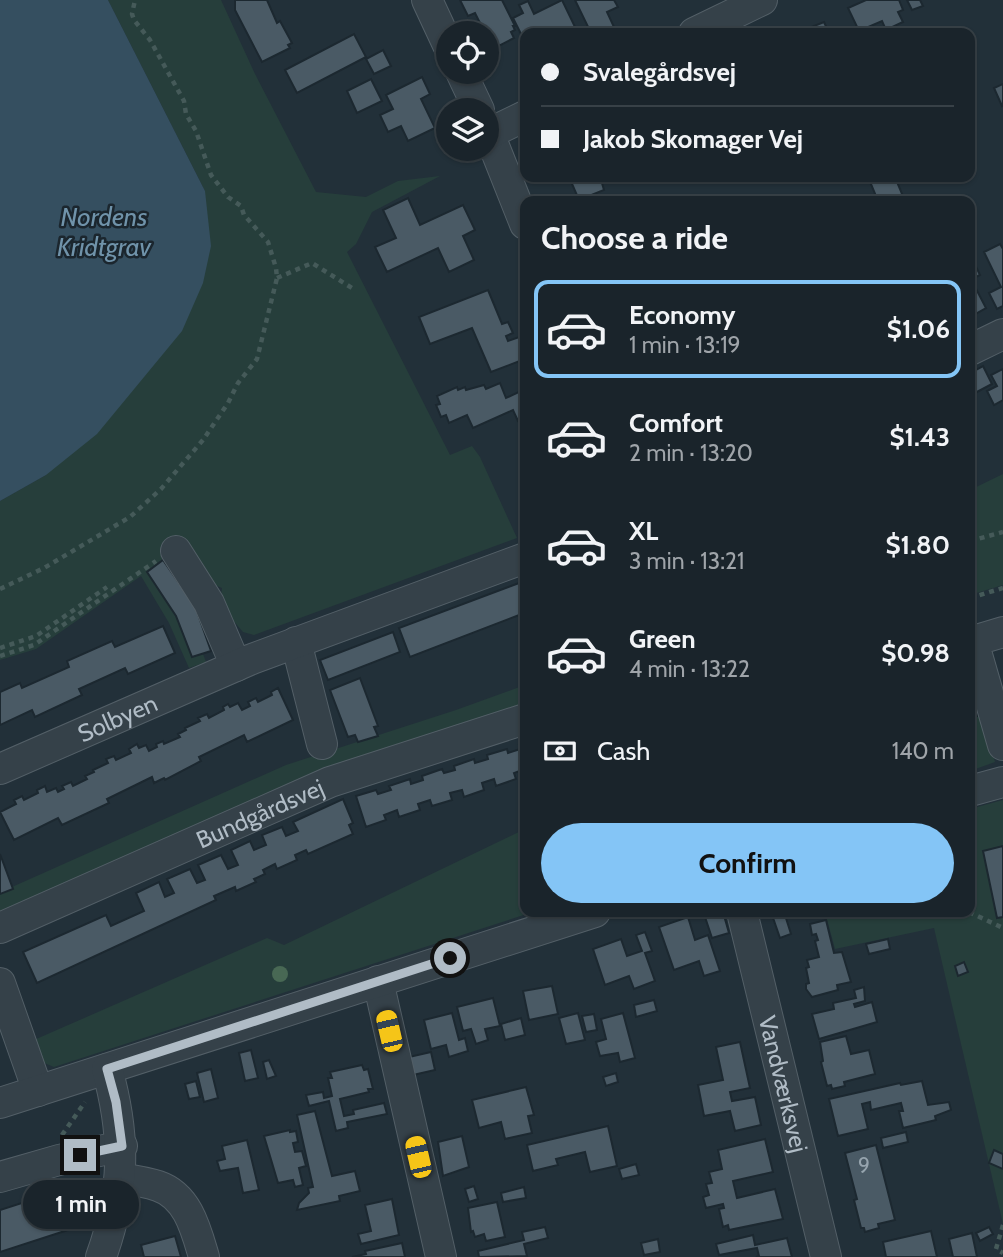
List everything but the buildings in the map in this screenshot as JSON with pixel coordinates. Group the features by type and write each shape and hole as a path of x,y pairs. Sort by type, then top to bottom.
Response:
{"street":[{"path":"427,0 437,21"},
{"path":"704,28 762,0"},
{"path":"499,121 520,117"},
{"path":"499,158 520,211"},
{"path":"975,348 1003,334"},
{"path":"176,551 209,603 236,666"},
{"name":"Solbyen","path":"0,769 236,666 520,560"},
{"path":"975,641 1003,632"},
{"path":"296,642 322,744"},
{"path":"975,645 1003,745"},
{"name":"Bundgårdsvej","path":"0,928 330,782 520,721"},
{"path":"975,790 1003,782"},
{"path":"0,1103 579,917"},
{"name":"Vandværksvej","path":"743,917 826,1257"},
{"path":"378,981 441,1257"},
{"path":"0,984 38,1091"},
{"path":"101,1257 110,1232 120,1178 122,1146 116,1102 107,1069"},
{"path":"0,1177 58,1160 122,1146"},
{"path":"120,1178 161,1186 182,1201 196,1229 204,1257"}],"path":[{"path":"0,589 44,568 130,517 161,489 203,440 238,383 257,359 277,278 268,242 244,215 241,206 228,197 211,175 196,131 186,114 184,101 150,40 132,14 135,0"},
{"path":"277,278 312,263 352,288"},
{"path":"975,540 1003,532"},
{"path":"0,656 34,645 174,548 176,551"},
{"path":"0,648 36,636 107,587"},
{"path":"975,596 1003,588"},
{"path":"975,915 1003,928"},
{"path":"57,1140 89,1095"},
{"path":"1003,1225 996,1249 1003,1253"}],"green space":[{"path":"108,0 221,0 255,74 316,192 366,197 398,181 440,176 372,212 356,244 347,252 450,455 472,446 480,457 517,538 254,635 243,632 220,605 222,588 210,583 184,545 147,572 176,616 192,657 203,654 206,662 189,668 169,623 141,576 36,649 0,660 0,501 46,475 205,191"},
{"path":"1003,474 1003,585 975,593 975,488"},
{"path":"520,687 520,709 0,917 0,894 13,889 12,887 286,765"},
{"path":"981,714 995,762 975,769 975,716"},
{"path":"1003,800 1003,1224 934,928 835,949 826,917 975,917 975,808"},
{"path":"520,831 520,916 54,1067 42,1062 34,1040 267,938 284,945"}],"water":[{"name":"Nordens Kridtgrav","path":"0,0 108,0 205,191 211,246 203,283 182,331 97,434 46,475 0,501"}],"route":[{"path":"80,1155 122,1146 116,1102 107,1069 450,958"}]}
